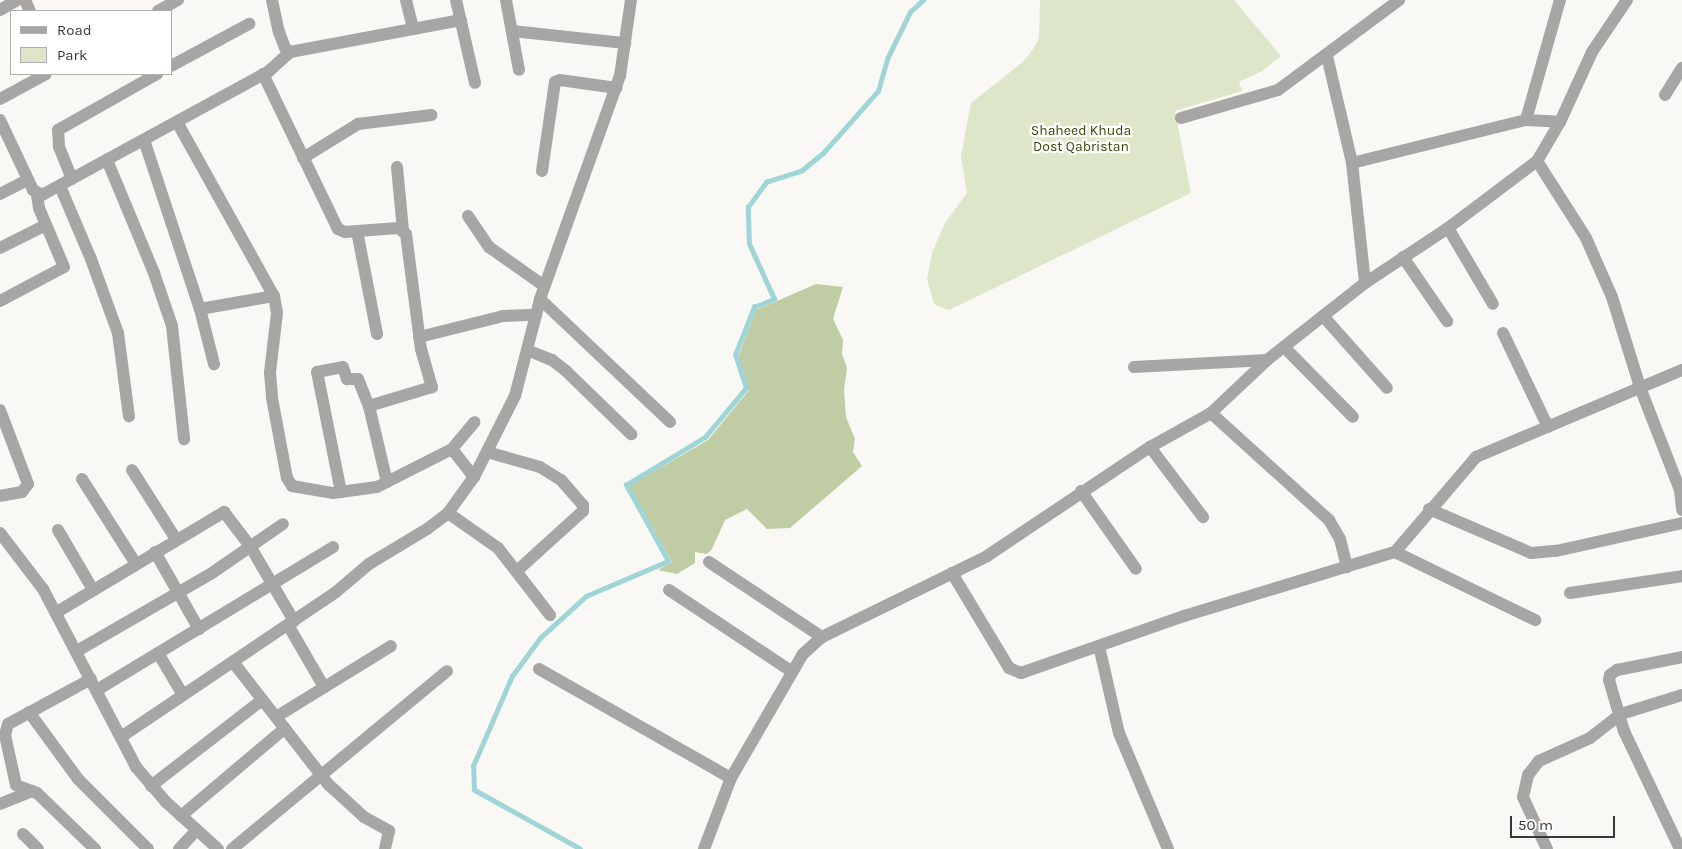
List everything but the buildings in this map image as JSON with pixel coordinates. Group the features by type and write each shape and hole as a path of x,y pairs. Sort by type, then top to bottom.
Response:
{"street":[{"path":"0,10 17,0"},
{"path":"160,10 178,0"},
{"path":"272,0 282,40 290,52"},
{"path":"406,0 413,29"},
{"path":"456,0 475,82"},
{"path":"506,0 519,70"},
{"path":"121,737 291,623 365,568 448,513 474,477 515,396 544,286 616,88 625,43 630,0"},
{"path":"1181,118 1270,93 1327,56 1399,0"},
{"path":"1526,120 1560,0"},
{"path":"704,849 731,778 791,671 803,654 822,637 987,556 1081,491 1150,447 1211,413 1267,360 1364,283 1448,228 1537,161 1560,122 1592,52 1627,0"},
{"path":"37,195 60,186 264,74 290,52 461,20"},
{"path":"172,65 249,24"},
{"path":"512,31 625,43"},
{"path":"1327,56 1352,163 1364,283"},
{"path":"1665,95 1682,68"},
{"path":"264,74 338,229 357,231 403,230"},
{"path":"0,99 44,75"},
{"path":"72,179 59,147 58,130 155,75"},
{"path":"542,170 555,82 560,80 616,88"},
{"path":"303,158 358,124 432,115"},
{"path":"0,120 37,195 46,224 63,261 62,269 0,301"},
{"path":"1352,163 1526,120 1560,122"},
{"path":"177,122 274,296 277,314 270,373 287,478 299,490 361,491 387,482 452,449 475,422"},
{"path":"144,140 200,309 214,364"},
{"path":"107,160 154,273 172,326 184,439"},
{"path":"1537,161 1586,238 1612,297 1641,390 1681,490 1682,510"},
{"path":"369,406 432,387 419,337 403,230 397,167"},
{"path":"0,194 28,180"},
{"path":"60,186 91,259 118,333 129,416"},
{"path":"468,216 489,247 544,286"},
{"path":"0,248 46,224"},
{"path":"1448,228 1493,304"},
{"path":"357,231 377,334"},
{"path":"1403,257 1447,321"},
{"path":"200,309 274,296"},
{"path":"540,299 670,422"},
{"path":"419,337 503,316 536,315"},
{"path":"1323,316 1387,388"},
{"path":"1503,333 1548,427"},
{"path":"1284,346 1353,417"},
{"path":"527,350 552,360 566,371 631,434"},
{"path":"1134,367 1267,360"},
{"path":"341,492 317,372 344,367 347,379 358,379 369,406 387,482"},
{"path":"952,573 1015,672 1021,673 1184,616 1395,552 1429,509 1476,457 1641,390 1682,370"},
{"path":"0,410 28,484 22,492 0,496"},
{"path":"1211,413 1329,520 1340,539 1347,567"},
{"path":"1150,447 1203,518"},
{"path":"452,449 474,477"},
{"path":"487,452 540,467 561,480 583,505 583,511 518,570"},
{"path":"132,470 176,539"},
{"path":"82,478 136,564"},
{"path":"1081,491 1136,569"},
{"path":"1429,509 1531,553 1556,551 1682,523"},
{"path":"57,612 224,512 250,546 324,687"},
{"path":"448,513 498,548 518,570 550,615"},
{"path":"77,651 178,592 283,524"},
{"path":"58,530 93,590"},
{"path":"0,533 33,574 57,612 121,737 151,786 218,849"},
{"path":"94,849 33,791 21,788 12,780 4,735 8,724 29,712 94,685 158,653 333,547"},
{"path":"155,552 199,629"},
{"path":"1395,552 1535,620"},
{"path":"709,562 822,637"},
{"path":"1570,593 1682,576"},
{"path":"669,590 791,671"},
{"path":"276,717 391,646"},
{"path":"1099,646 1118,733 1168,849"},
{"path":"158,653 183,695"},
{"path":"1680,849 1624,731 1621,714 1611,689 1612,673 1682,657"},
{"path":"233,662 322,775 353,808 389,831 385,849"},
{"path":"539,669 731,778"},
{"path":"232,849 447,671"},
{"path":"1547,849 1523,797 1528,775 1539,761 1590,738 1621,714 1682,695"},
{"path":"151,786 262,700"},
{"path":"29,712 78,779 148,849"},
{"path":"181,816 285,728"},
{"path":"0,804 33,791"},
{"path":"179,849 197,830"},
{"path":"23,834 38,849"}],"green space":[{"name":"Shaheed Khuda Dost Qabristan","path":"1040,0 1234,0 1281,56 1262,71 1239,82 1242,91 1175,111 1191,193 949,310 934,304 927,279 932,253 945,223 967,193 961,156 971,103 1024,61 1033,49 1039,38"},
{"path":"816,284 843,287 833,319 843,340 842,354 847,368 844,390 846,417 855,439 853,452 862,466 790,528 767,529 747,509 725,520 712,549 707,554 695,552 695,563 677,574 658,570 672,562 629,486 708,440 749,390 738,357 756,310"}],"waterway":[{"path":"580,849 474,790 473,766 512,676 540,638 586,596 668,561 626,485 705,437 746,388 735,355 754,307 774,299 749,244 748,207 766,182 802,170 824,152 878,91 887,59 910,12 923,0"}]}
